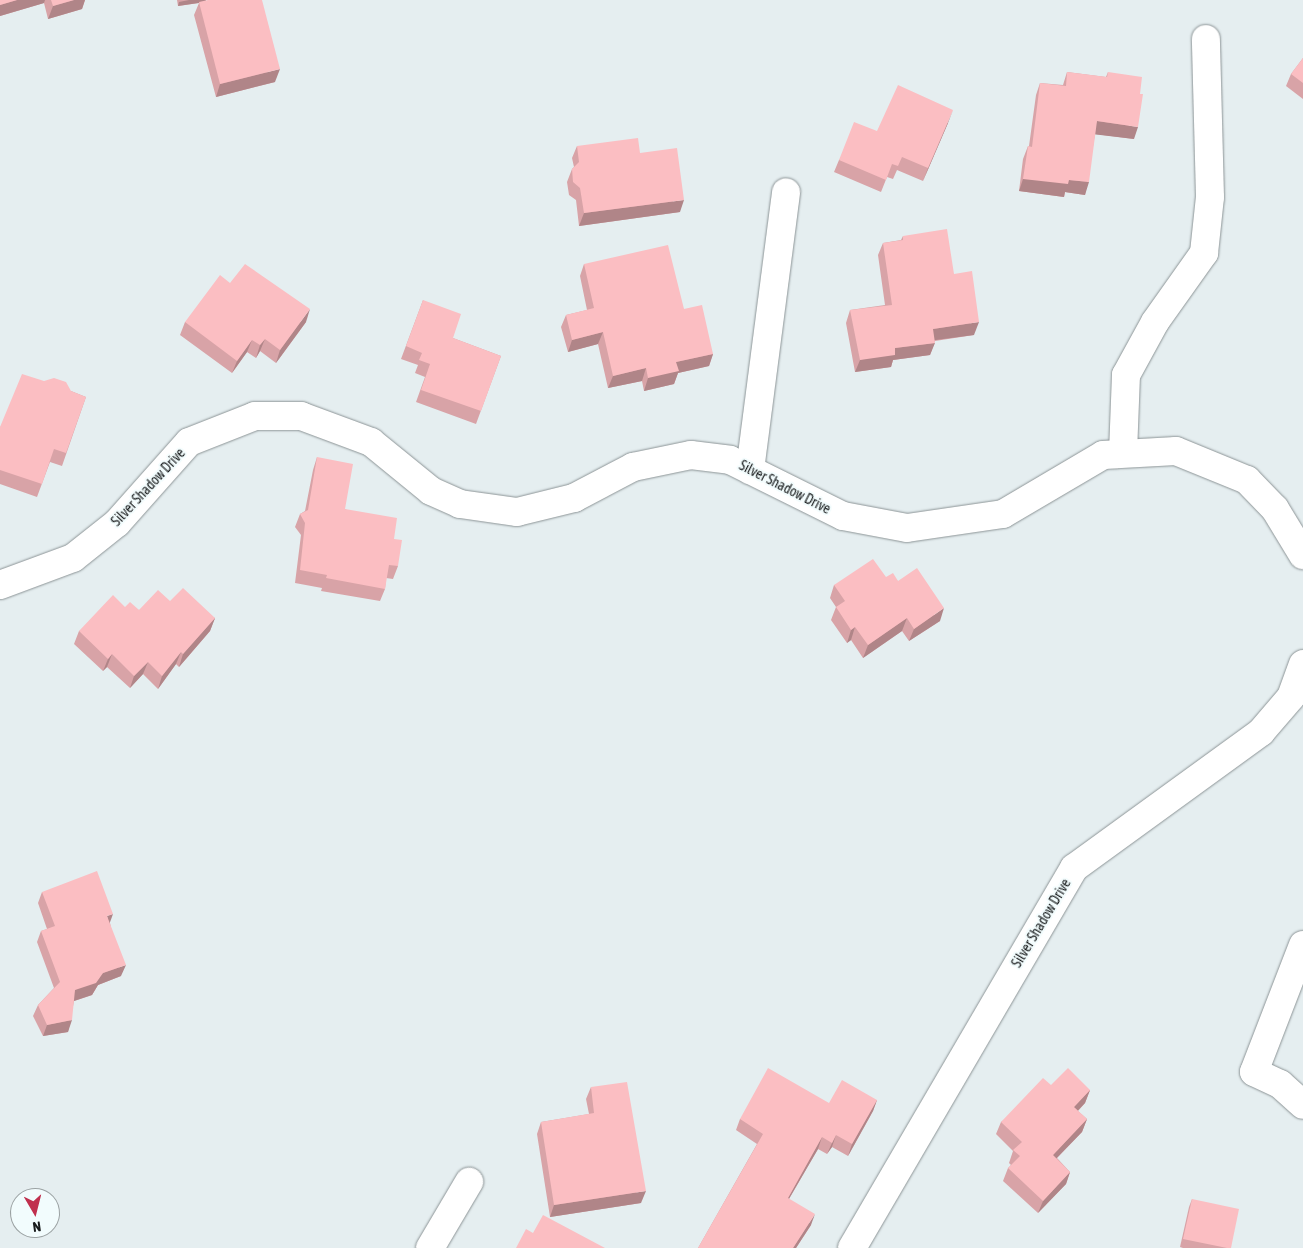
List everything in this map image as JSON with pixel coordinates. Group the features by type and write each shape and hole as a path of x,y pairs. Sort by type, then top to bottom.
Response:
{"street":[{"path":"1123,453 1126,375 1155,322 1204,253 1210,197 1206,39"},
{"path":"750,470 786,192"},
{"name":"Silver Shadow Drive","path":"0,585 73,558 117,523 189,442 256,416 301,416 371,442 430,491 460,504 517,512 574,498 633,467 691,455 730,460 843,516 907,528 1003,514 1103,454 1176,451 1246,480 1275,509 1303,555"},
{"name":"Silver Shadow Drive","path":"852,1248 1074,868 1261,732 1291,697 1303,664"},
{"path":"1303,945 1254,1072 1280,1084 1303,1105"},
{"path":"430,1248 469,1182"}],"building":[{"path":"0,0 17,0 0,5"},
{"path":"51,0 74,0 53,6"},
{"path":"208,0 262,0 280,69 220,84 199,2"},
{"path":"1303,58 1303,83 1291,74"},
{"path":"1067,72 1107,77 1108,72 1142,77 1140,94 1143,94 1138,127 1097,121 1089,182 1069,180 1068,184 1023,179 1028,146 1032,147 1040,83 1066,86"},
{"path":"898,85 953,110 928,168 902,157 898,166 892,164 886,180 839,160 854,122 877,131"},
{"path":"638,138 640,153 677,148 684,200 584,213 580,188 573,182 572,169 579,162 577,146"},
{"path":"947,229 954,274 972,271 979,322 933,329 935,343 895,348 895,355 860,360 850,310 892,305 883,243 903,240 903,236"},
{"path":"668,245 684,309 702,305 713,354 676,362 679,371 648,378 646,368 613,376 603,332 572,340 566,315 594,308 584,264"},
{"path":"245,264 310,309 280,350 265,339 260,345 252,340 237,361 185,322 220,275 230,283"},
{"path":"423,300 461,314 453,338 501,356 481,411 421,390 430,364 419,360 422,353 406,346"},
{"path":"22,374 44,381 54,378 66,382 71,391 86,397 66,453 54,449 42,484 0,470 0,427"},
{"path":"317,457 353,464 345,509 397,518 394,539 402,540 398,566 389,565 385,589 326,578 327,575 300,570 305,523 300,514 308,510"},
{"path":"873,559 886,577 893,573 898,581 917,568 944,608 914,629 907,618 868,645 855,627 851,630 836,607 845,601 834,585"},
{"path":"183,588 215,618 183,654 181,652 162,676 148,662 134,676 112,654 108,659 79,631 113,595 125,607 130,602 139,610 158,590 170,601"},
{"path":"97,871 113,914 107,916 126,965 103,973 96,983 75,990 72,1020 47,1025 38,1005 60,982 41,931 55,926 42,892"},
{"path":"768,1068 829,1103 842,1080 877,1100 852,1144 836,1135 832,1143 822,1137 788,1198 815,1214 793,1248 698,1248 763,1134 740,1119"},
{"path":"1068,1068 1090,1090 1074,1107 1087,1119 1053,1155 1070,1172 1043,1201 1008,1168 1020,1156 1013,1150 1022,1142 1001,1122 1043,1078 1051,1085"},
{"path":"627,1082 646,1191 554,1205 541,1122 594,1113 591,1087"},
{"path":"1192,1199 1239,1209 1231,1248 1183,1239"},
{"path":"543,1215 605,1248 516,1248 526,1229 533,1233"}]}
